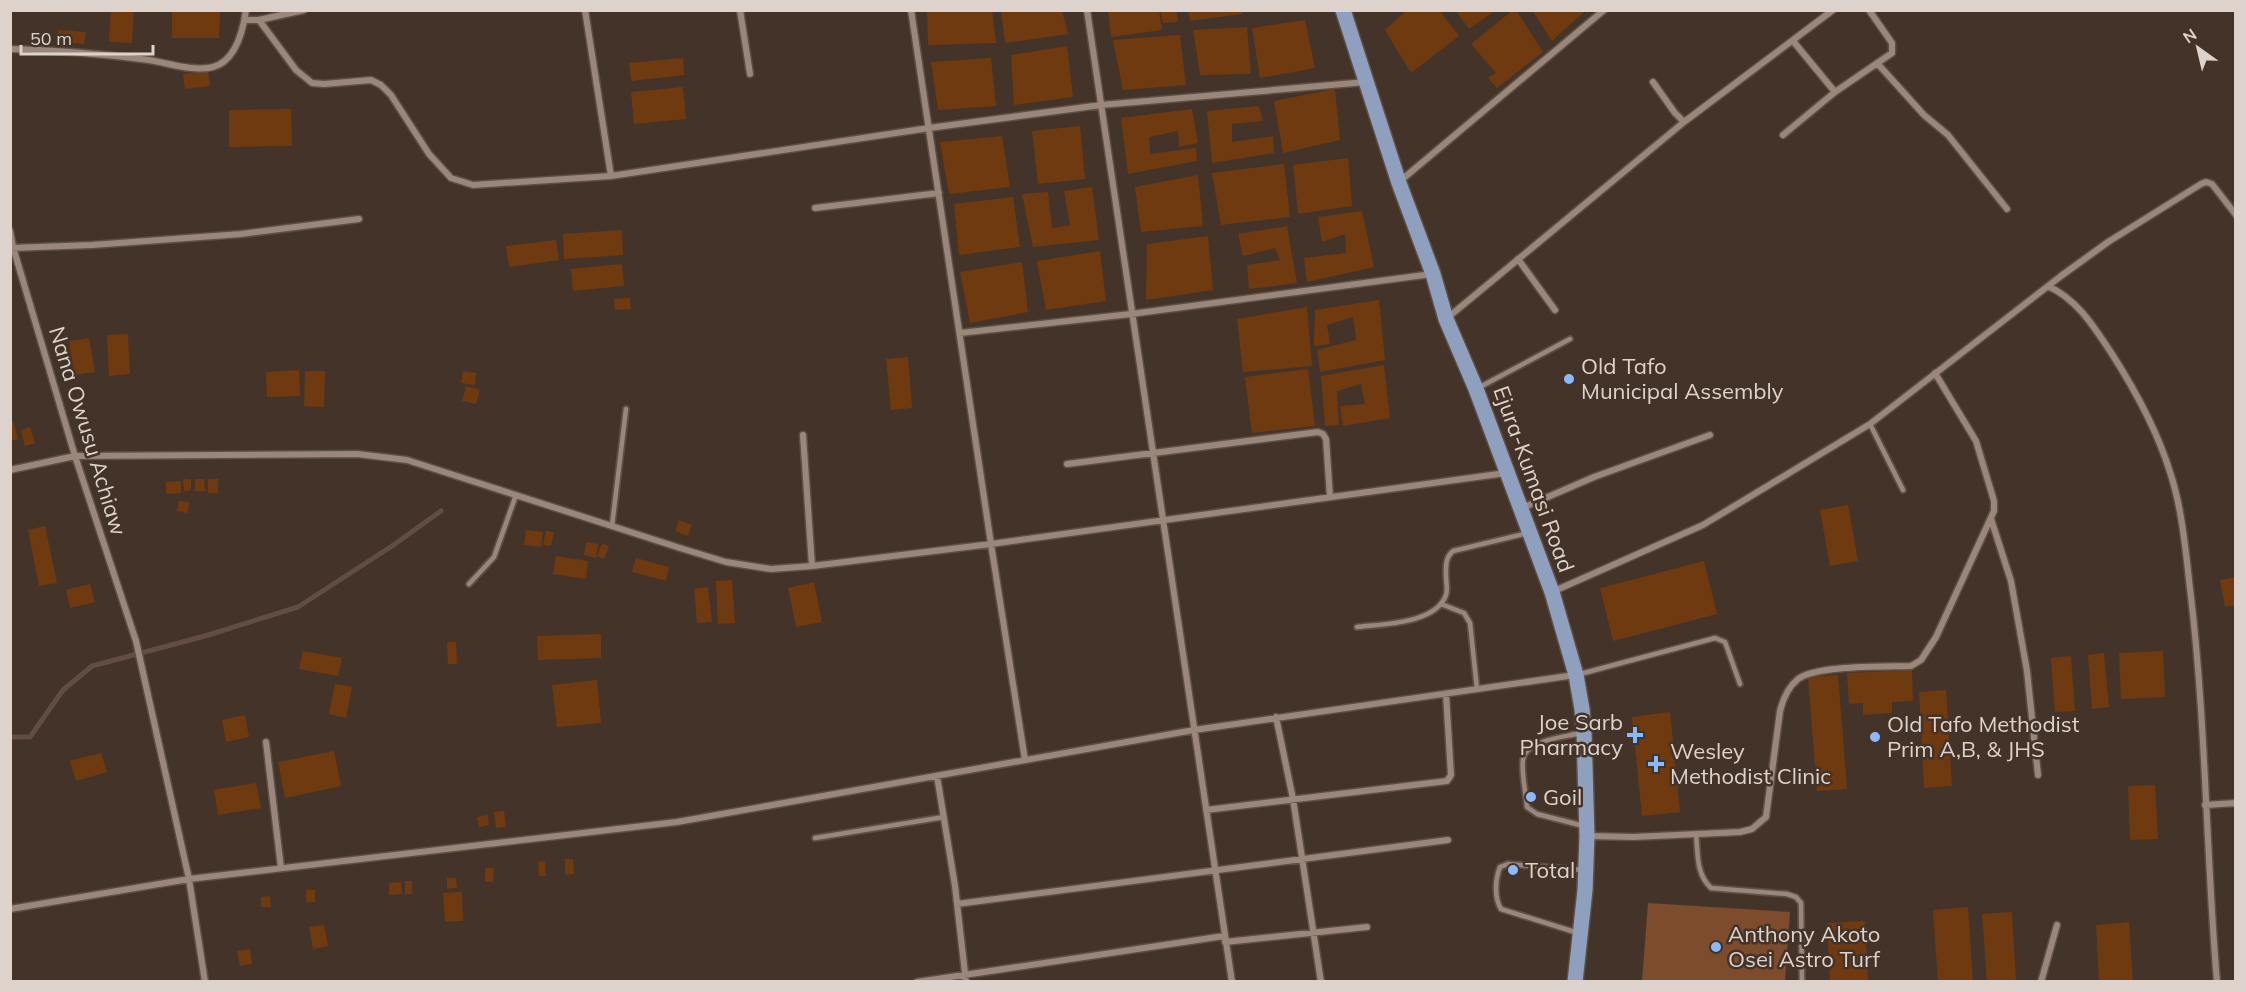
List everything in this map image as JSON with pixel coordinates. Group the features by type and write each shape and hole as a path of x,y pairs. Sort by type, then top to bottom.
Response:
{"main road":[{"name":"Ejura-Kumasi Road","path":"1343,10 1399,183 1433,274 1446,319 1476,389 1552,592 1576,675 1584,732 1587,831 1586,870 1575,981"}],"street":[{"path":"10,49 136,58 200,68 214,66 229,57 241,38 246,10"},
{"path":"245,20 260,20 304,10"},
{"path":"585,10 611,176"},
{"path":"740,10 750,74"},
{"path":"911,10 1025,760"},
{"path":"1087,10 1232,981"},
{"path":"1399,183 1604,10"},
{"path":"1446,319 1684,122 1833,10"},
{"path":"1783,135 1835,92 1892,53 1892,43 1869,10"},
{"path":"260,20 296,70 312,83 371,80 381,85 391,95 429,154 451,178 472,185 611,176 929,128 1101,105 1367,82"},
{"path":"1793,41 1835,92"},
{"path":"1876,63 1924,115 1948,135 2007,209"},
{"path":"1653,82 1674,113 1684,122"},
{"path":"1552,592 1703,525 1870,424 1935,372 2108,242 2206,182 2212,184 2235,215"},
{"path":"815,208 939,193"},
{"path":"12,248 92,245 241,234 359,219"},
{"name":"Nana Owusu Achiaw","path":"10,231 12,248 75,456 136,641 189,879 205,981"},
{"path":"1518,259 1555,310"},
{"path":"960,333 1131,314 1433,274"},
{"path":"2048,286 2060,291 2088,316 2125,375 2154,432 2170,472 2180,518 2196,646 2217,981"},
{"path":"1587,831 1696,834 1740,832 1752,829 1766,817 1780,711 1784,696 1799,679 1814,671 1911,666 1921,660 1936,637 1991,519 1994,501 1976,441 1935,372"},
{"path":"1067,464 1153,451 1318,432 1326,439 1330,497"},
{"path":"803,435 812,566"},
{"path":"1520,509 1594,477 1710,435"},
{"path":"10,470 75,456 357,454 406,460 726,562 771,569 991,544 1506,473"},
{"path":"1991,519 2011,582 2027,671 2038,775"},
{"path":"10,909 189,879 677,822 1194,730 1576,675"},
{"path":"1206,810 1447,781 1451,775 1446,693"},
{"path":"1276,717 1293,799 1321,981"},
{"path":"266,742 281,868"},
{"path":"937,776 966,978"},
{"path":"2205,805 2235,803"},
{"path":"957,904 1448,840"},
{"path":"2041,981 2057,926"},
{"path":"917,981 966,978 1225,939 1367,927"}],"lane":[{"path":"1476,389 1570,339"},
{"path":"612,526 626,410"},
{"path":"1870,424 1903,490"},
{"path":"469,584 494,557 516,495"},
{"path":"1357,627 1417,620 1441,603 1446,594 1448,555 1454,551 1529,532"},
{"path":"1441,603 1464,613 1470,623 1478,689"},
{"path":"1576,675 1715,638 1725,642 1740,684"},
{"path":"1584,732 1540,742 1528,749 1523,759 1527,807 1537,814 1587,831"},
{"path":"815,838 944,817"},
{"path":"1696,834 1698,868 1703,880 1711,888 1787,894 1796,897 1801,903 1802,981"},
{"path":"1580,934 1501,909 1497,901 1497,875 1500,867 1508,864 1586,870"}],"shaded area":[{"name":"Anthony Akoto Osei Astro Turf","path":"1648,903 1790,912 1785,981 1642,981"}],"building":[{"path":"111,10 134,10 132,43 109,42"},
{"path":"172,10 220,10 219,38 172,38"},
{"path":"927,10 992,10 996,43 928,45"},
{"path":"1001,10 1062,10 1068,34 1005,43"},
{"path":"1108,10 1159,10 1162,30 1111,37"},
{"path":"1160,10 1176,10 1178,22 1163,23"},
{"path":"1188,10 1241,10 1242,14 1190,21"},
{"path":"1407,10 1439,10 1459,36 1411,73 1385,30"},
{"path":"1455,10 1496,10 1469,29"},
{"path":"1513,10 1516,10 1543,52 1497,88 1488,78 1496,73 1471,44"},
{"path":"1532,10 1586,10 1552,41"},
{"path":"1305,20 1315,68 1260,78 1252,28"},
{"path":"1247,27 1251,74 1200,75 1193,30"},
{"path":"58,30 86,32 84,44 57,41"},
{"path":"1180,35 1186,85 1123,90 1113,40"},
{"path":"1067,46 1073,97 1014,105 1011,55"},
{"path":"683,58 684,75 631,81 629,63"},
{"path":"991,58 996,106 938,110 931,62"},
{"path":"208,71 210,86 185,89 183,74"},
{"path":"683,87 686,119 634,124 631,92"},
{"path":"1335,89 1340,140 1283,153 1274,101"},
{"path":"1259,106 1263,121 1232,124 1232,142 1273,136 1274,153 1212,163 1207,111"},
{"path":"291,109 292,146 229,147 229,110"},
{"path":"1192,109 1198,143 1179,147 1178,131 1149,137 1150,154 1196,148 1197,161 1128,174 1121,118"},
{"path":"1080,126 1085,179 1038,184 1032,131"},
{"path":"1002,136 1010,187 949,194 940,142"},
{"path":"1348,158 1352,206 1298,214 1293,165"},
{"path":"1284,164 1290,217 1221,225 1212,173"},
{"path":"1198,175 1203,226 1141,232 1135,187"},
{"path":"1092,187 1099,240 1033,247 1022,194 1048,192 1052,228 1070,225 1064,191"},
{"path":"1013,197 1020,247 959,255 954,204"},
{"path":"1362,211 1374,267 1307,282 1304,258 1346,253 1345,234 1322,242 1318,217"},
{"path":"1287,226 1297,283 1249,289 1247,265 1280,260 1275,248 1243,256 1238,234"},
{"path":"622,230 623,255 564,259 563,234"},
{"path":"1208,236 1213,290 1146,300 1147,244"},
{"path":"556,240 559,260 509,267 506,246"},
{"path":"1100,251 1106,301 1046,310 1037,261"},
{"path":"1022,262 1028,312 970,323 960,272"},
{"path":"622,264 624,286 573,291 571,269"},
{"path":"630,298 631,309 615,310 614,299"},
{"path":"1379,300 1385,360 1320,372 1317,350 1356,340 1353,317 1327,325 1330,344 1314,346 1315,310"},
{"path":"1307,307 1312,366 1243,372 1237,319"},
{"path":"128,334 130,374 109,376 107,335"},
{"path":"89,338 95,372 74,375 69,341"},
{"path":"908,357 912,408 891,410 886,359"},
{"path":"1384,365 1390,418 1343,426 1340,406 1365,404 1361,384 1337,391 1339,425 1325,426 1321,376"},
{"path":"1308,369 1315,426 1252,433 1245,377"},
{"path":"299,370 300,396 267,397 266,372"},
{"path":"305,371 325,371 324,407 304,406"},
{"path":"463,371 476,373 475,385 461,383"},
{"path":"466,386 480,390 476,404 462,401"},
{"path":"13,421 18,439 10,441 10,422"},
{"path":"30,427 35,443 25,446 21,430"},
{"path":"183,479 191,479 191,490 184,491"},
{"path":"195,479 204,479 205,491 195,491"},
{"path":"208,479 218,479 218,493 208,493"},
{"path":"181,481 181,493 166,494 166,482"},
{"path":"179,501 189,502 188,513 177,511"},
{"path":"1848,505 1858,561 1830,566 1820,510"},
{"path":"679,520 692,525 688,536 675,531"},
{"path":"45,526 57,583 39,586 28,530"},
{"path":"526,530 543,532 541,547 524,545"},
{"path":"546,531 554,532 551,546 543,545"},
{"path":"586,542 598,544 596,558 584,555"},
{"path":"602,544 609,546 604,559 597,556"},
{"path":"556,556 588,561 586,579 553,574"},
{"path":"636,558 669,567 666,581 632,572"},
{"path":"1704,561 1717,614 1613,641 1600,588"},
{"path":"2236,577 2236,605 2225,607 2220,580"},
{"path":"732,580 735,623 718,624 716,581"},
{"path":"814,582 822,622 796,627 788,588"},
{"path":"90,584 95,602 70,608 66,590"},
{"path":"708,587 712,622 697,623 694,589"},
{"path":"601,634 601,658 538,660 537,636"},
{"path":"447,642 456,642 457,664 448,664"},
{"path":"303,651 342,658 338,676 299,669"},
{"path":"2163,651 2165,697 2121,699 2119,653"},
{"path":"2104,653 2109,707 2092,709 2088,655"},
{"path":"2071,656 2075,711 2055,712 2051,658"},
{"path":"1912,670 1913,701 1892,702 1892,713 1863,715 1863,703 1849,704 1847,673"},
{"path":"1838,675 1847,789 1817,791 1808,677"},
{"path":"597,680 601,723 557,727 552,685"},
{"path":"335,684 352,687 346,718 329,714"},
{"path":"1946,690 1952,786 1924,788 1919,692"},
{"name":"Wesley Methodist Clinic","path":"1670,712 1680,812 1642,816 1632,717"},
{"path":"245,715 249,737 226,742 222,720"},
{"path":"334,751 341,786 285,798 278,762"},
{"path":"101,753 107,772 76,781 70,761"},
{"path":"256,783 261,808 218,815 214,790"},
{"path":"2155,785 2158,839 2130,840 2128,786"},
{"path":"504,811 506,827 496,828 494,812"},
{"path":"488,815 489,825 479,827 477,817"},
{"path":"565,859 573,859 574,874 565,875"},
{"path":"545,861 546,876 539,876 538,862"},
{"path":"485,868 494,868 493,882 485,882"},
{"path":"447,878 456,878 457,888 447,889"},
{"path":"405,881 412,881 412,894 405,894"},
{"path":"401,882 402,894 389,895 389,883"},
{"path":"306,890 315,890 315,902 306,902"},
{"path":"462,892 463,921 445,922 443,893"},
{"path":"270,896 271,907 261,907 261,897"},
{"path":"1968,907 1973,982 1938,982 1933,910"},
{"path":"2012,912 2016,982 1987,982 1982,914"},
{"path":"1865,921 1868,982 1830,982 1827,923"},
{"path":"2129,922 2133,982 2099,982 2096,925"},
{"path":"324,925 328,946 313,949 309,927"},
{"path":"250,949 252,964 240,966 237,951"}],"waterway":[{"path":"10,737 30,737 63,690 92,666 205,636 298,607 441,511"}],"place":[{"name":"Old Tafo Municipal Assembly","path":"1569,379"},
{"name":"Joe Sarb Pharmacy","path":"1635,735"},
{"name":"Old Tafo Methodist Prim A,B, & JHS","path":"1875,737"},
{"name":"Wesley Methodist Clinic","path":"1656,764"},
{"name":"Goil","path":"1531,797"},
{"name":"Total","path":"1513,870"},
{"name":"Anthony Akoto Osei Astro Turf","path":"1716,947"}]}
